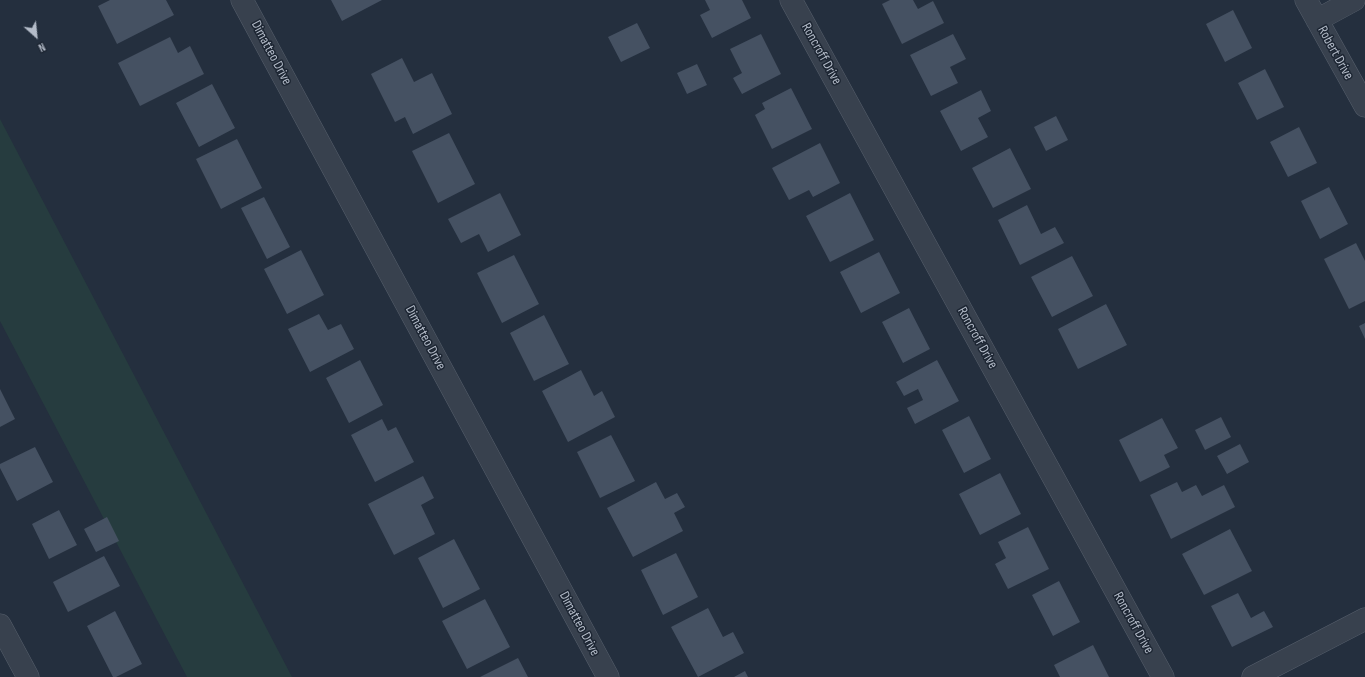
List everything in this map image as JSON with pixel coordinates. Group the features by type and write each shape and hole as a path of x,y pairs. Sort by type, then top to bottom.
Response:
{"street":[{"name":"Dimatteo Drive","path":"242,0 608,677"},
{"name":"Roncroff Drive","path":"791,0 1163,677"},
{"name":"Robert Drive","path":"1306,0 1365,106"},
{"path":"1317,20 1354,0"},
{"path":"1253,677 1365,619"},
{"path":"0,625 28,677"}],"green space":[{"path":"0,119 292,677 187,677 0,321"}],"building":[{"path":"110,0 166,0 174,15 117,44 98,6"},
{"path":"331,0 382,0 342,21"},
{"path":"705,0 742,0 751,18 712,38 700,15 710,10"},
{"path":"890,0 913,0 918,9 933,1 944,23 902,44 882,4"},
{"path":"1233,10 1252,48 1225,62 1206,24"},
{"path":"637,23 650,48 621,62 608,37"},
{"path":"761,34 781,74 742,94 733,78 742,73 730,49"},
{"path":"953,34 966,59 950,67 958,83 931,96 910,55"},
{"path":"170,37 178,53 190,46 204,74 140,106 118,63"},
{"path":"402,58 414,82 432,73 452,114 413,134 405,117 395,122 371,74"},
{"path":"697,64 707,85 687,94 677,73"},
{"path":"1265,69 1284,107 1257,120 1238,83"},
{"path":"212,84 235,128 199,147 176,103"},
{"path":"791,88 812,129 772,149 755,115 765,109 762,103"},
{"path":"981,90 991,111 978,118 988,137 961,151 940,111"},
{"path":"1056,116 1068,140 1046,151 1034,127"},
{"path":"1299,127 1317,163 1288,177 1270,142"},
{"path":"449,133 475,184 438,203 412,151"},
{"path":"237,139 262,188 221,209 196,159"},
{"path":"820,143 840,183 813,197 809,190 789,200 772,168"},
{"path":"1010,148 1031,189 993,208 972,168"},
{"path":"1329,187 1348,224 1320,239 1301,201"},
{"path":"500,193 521,235 488,252 479,234 461,243 448,219"},
{"path":"850,193 874,240 830,262 806,216"},
{"path":"264,197 290,247 267,259 241,208"},
{"path":"1027,205 1041,234 1055,227 1064,243 1020,265 998,220"},
{"path":"1356,243 1365,261 1365,301 1349,309 1324,259"},
{"path":"301,250 324,295 287,314 264,269"},
{"path":"879,252 900,293 861,313 840,272"},
{"path":"514,255 539,304 502,323 477,273"},
{"path":"1072,256 1093,296 1052,317 1031,277"},
{"path":"1106,304 1127,345 1078,369 1058,329"},
{"path":"909,308 930,349 903,363 882,322"},
{"path":"319,314 328,330 341,324 354,349 310,372 288,329"},
{"path":"544,315 569,364 534,381 510,333"},
{"path":"1365,323 1365,339 1359,326"},
{"path":"360,360 383,405 349,423 326,378"},
{"path":"937,360 959,401 915,424 907,408 923,400 918,389 904,396 896,382"},
{"path":"581,370 594,396 602,391 615,417 568,442 542,391"},
{"path":"0,389 15,419 0,427"},
{"path":"969,416 991,459 964,473 942,430"},
{"path":"1221,417 1231,437 1205,450 1195,430"},
{"path":"1162,418 1178,448 1164,455 1170,467 1140,482 1119,440"},
{"path":"382,419 388,431 396,427 414,462 375,482 351,435"},
{"path":"611,435 635,481 600,498 577,452"},
{"path":"1240,444 1249,462 1227,474 1217,456"},
{"path":"35,447 53,482 17,501 0,468 0,464"},
{"path":"1000,473 1021,514 980,535 959,494"},
{"path":"423,476 434,498 421,505 435,534 394,555 368,504"},
{"path":"656,482 665,499 677,493 685,507 674,513 683,531 633,557 607,508"},
{"path":"1177,482 1182,492 1196,485 1202,496 1224,485 1235,507 1171,539 1150,495"},
{"path":"59,510 77,545 49,559 32,524"},
{"path":"107,517 119,541 96,552 84,529"},
{"path":"1028,527 1049,569 1008,589 995,564 1006,558 998,542"},
{"path":"1230,529 1252,571 1204,595 1182,554"},
{"path":"454,539 480,589 443,608 418,558"},
{"path":"676,553 698,597 663,615 641,570"},
{"path":"104,556 120,586 68,612 53,582"},
{"path":"1059,581 1080,622 1053,636 1032,595"},
{"path":"1238,593 1251,618 1264,611 1273,627 1232,647 1211,606"},
{"path":"485,599 510,647 467,669 442,621"},
{"path":"708,608 723,637 733,632 744,653 698,677 671,627"},
{"path":"115,611 142,664 116,677 113,677 87,626"},
{"path":"1093,645 1109,677 1060,677 1054,665"},
{"path":"518,658 528,677 480,677"},
{"path":"745,671 748,677 734,677"}]}
